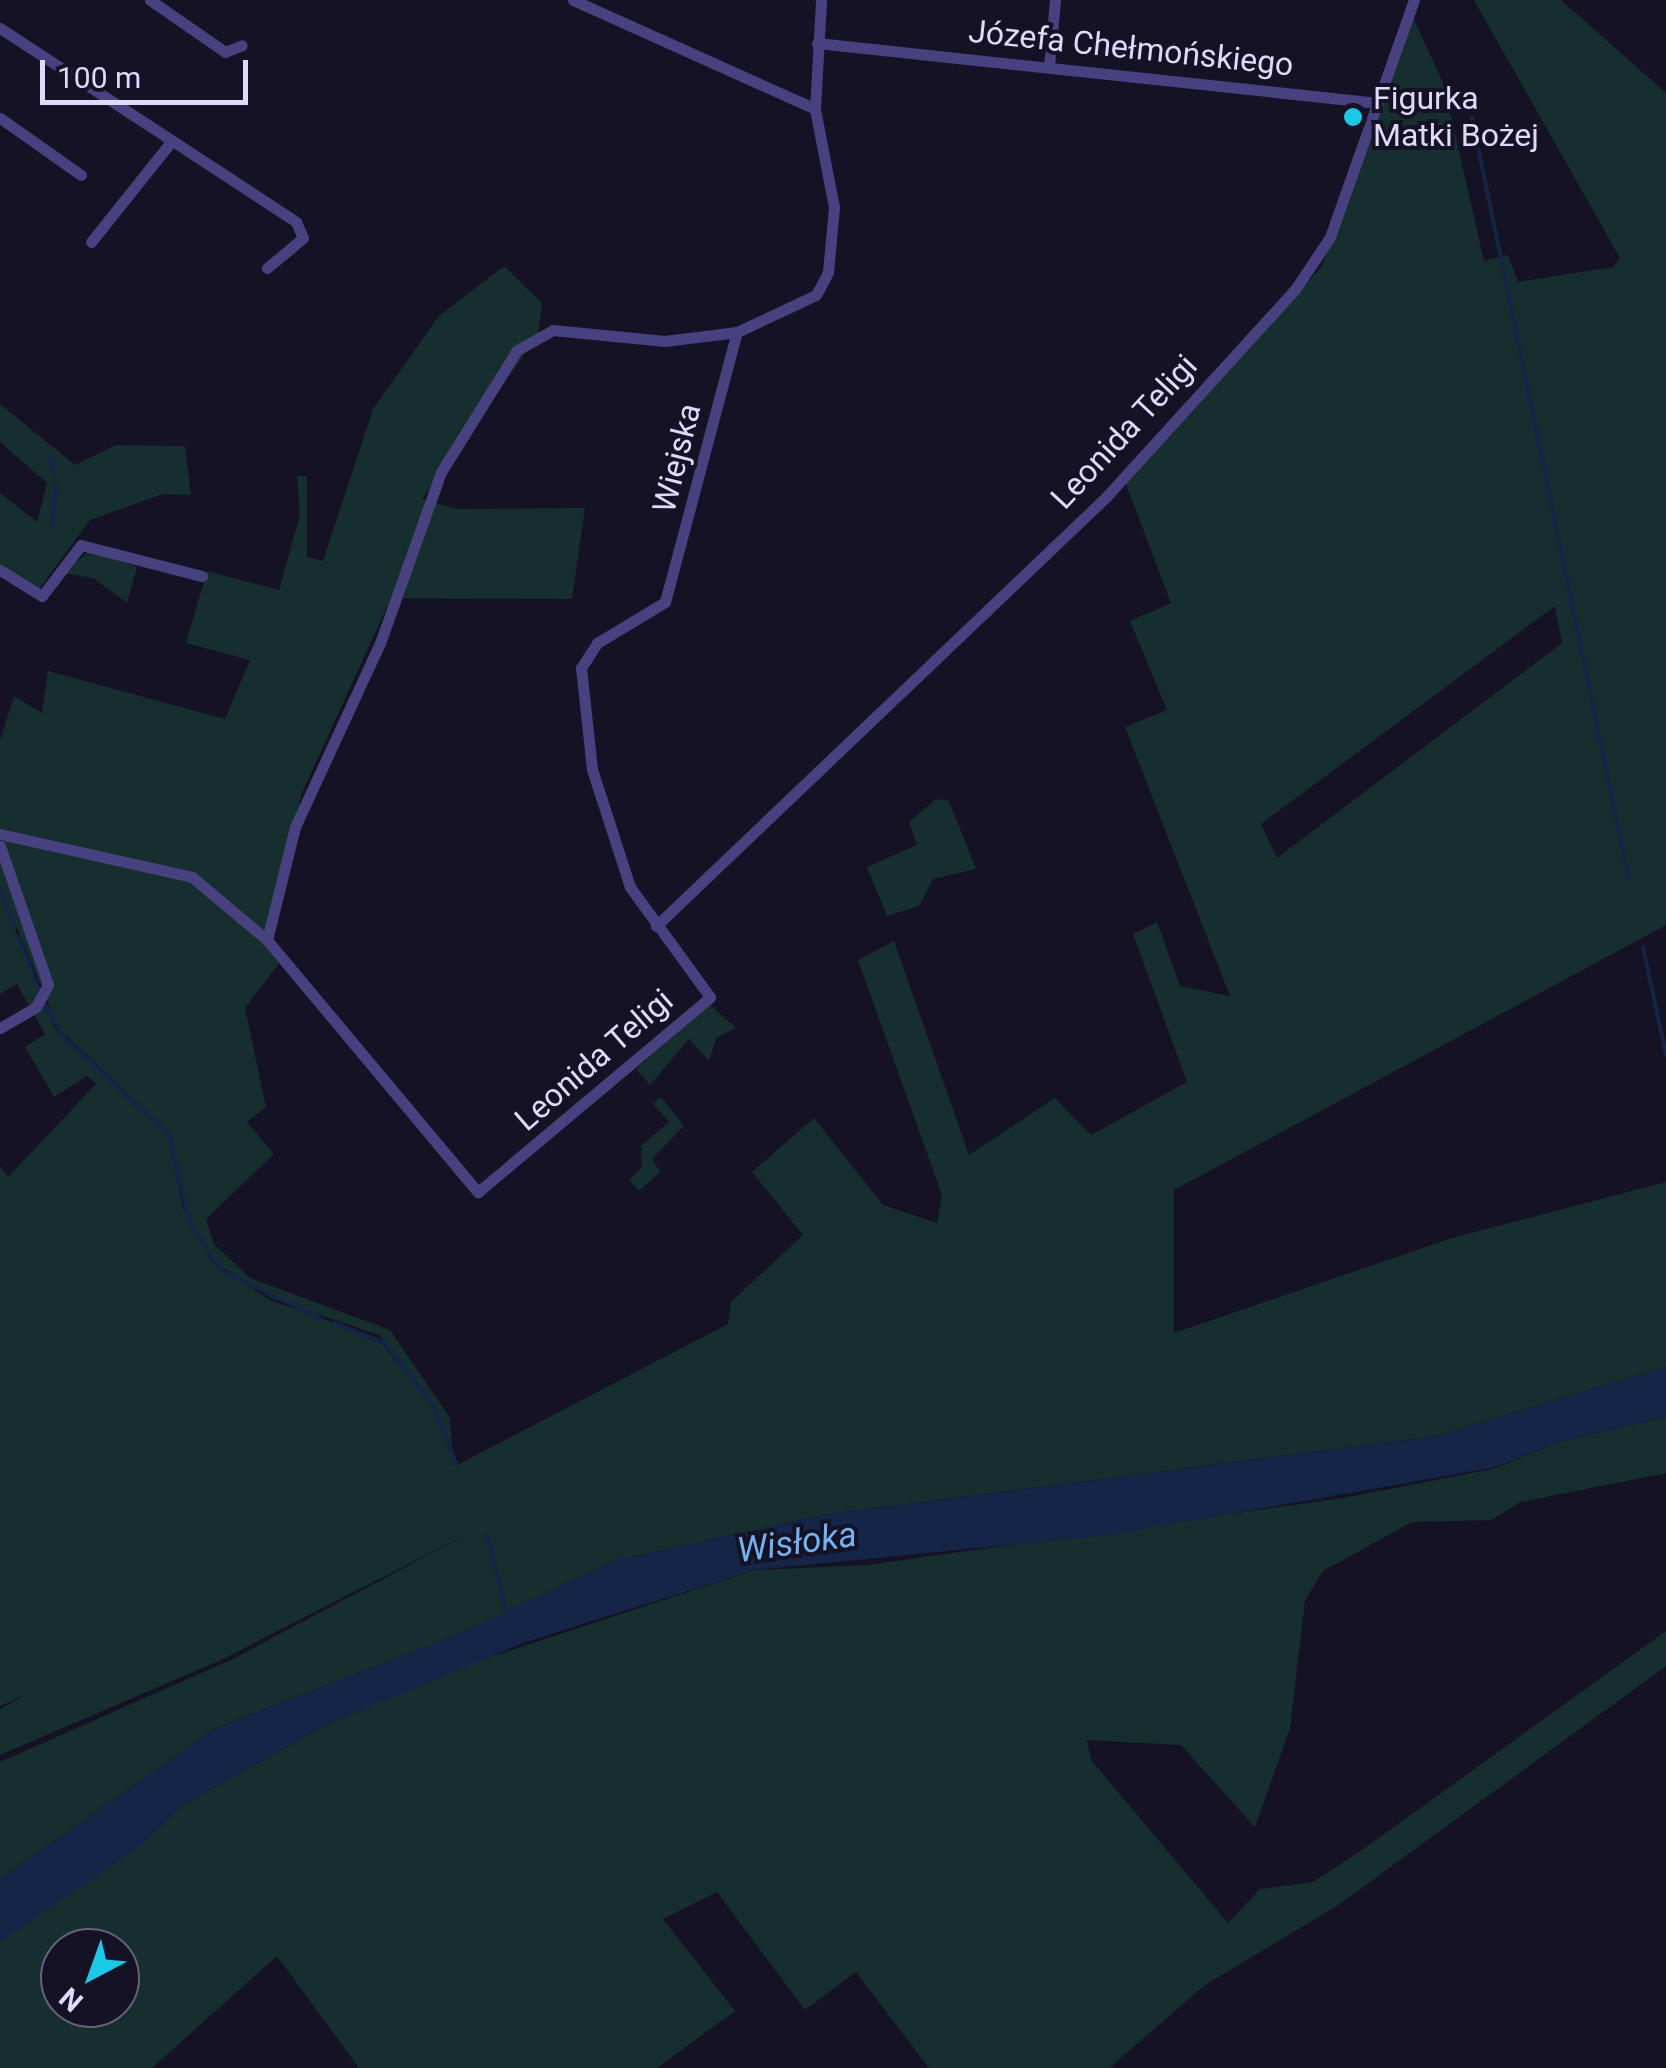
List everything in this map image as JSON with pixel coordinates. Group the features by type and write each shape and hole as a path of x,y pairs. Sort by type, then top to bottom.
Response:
{"street":[{"path":"150,0 225,52 242,46"},
{"path":"573,0 815,109"},
{"path":"0,834 192,877 267,940 308,790 380,643 441,472 518,350 553,330 664,341 737,332 816,295 828,272 834,207 815,109 821,0"},
{"path":"1049,66 1055,0"},
{"name":"Leonida Teligi","path":"267,940 478,1192 710,997 656,926 1106,497 1296,288 1330,236 1414,0"},
{"path":"0,28 296,222 303,238 267,268"},
{"name":"Józefa Chełmońskiego","path":"817,43 1378,103"},
{"path":"0,118 81,175"},
{"path":"91,242 170,143"},
{"name":"Wiejska","path":"656,926 604,816 581,668 597,644 665,602 737,332"},
{"path":"0,570 42,596 81,545 202,576"},
{"path":"0,846 48,985 36,1007 0,1028"}],"green space":[{"path":"1474,0 1561,0 1666,93 1666,925 1174,1190 1174,1333 1452,1238 1666,1182 1666,1367 1436,1436 828,1514 613,1561 462,1633 216,1728 0,1879 0,1762 233,1659 469,1533 219,1661 0,1755 0,1709 25,1695 0,1706 0,1166 8,1177 96,1084 87,1076 54,1097 25,1047 45,1034 17,984 0,994 0,892 55,1029 168,1136 183,1208 211,1261 270,1300 377,1338 433,1407 455,1466 728,1324 731,1302 803,1235 752,1172 814,1118 883,1205 937,1223 942,1195 858,960 894,941 969,1155 1055,1098 1091,1135 1187,1082 1133,934 1157,922 1180,986 1230,996 1125,727 1167,710 1130,621 1171,603 1126,484 1322,266 1411,13 1444,85 1484,261 1508,255 1518,282 1613,267 1620,258","holes":["1555,606 1562,643 1277,858 1261,824"]},
{"path":"504,266 542,303 538,335 422,499 457,509 585,508 572,599 391,598 301,795 272,944 280,962 245,1008 266,1107 247,1122 274,1154 206,1219 214,1244 250,1278 390,1330 450,1418 452,1446 435,1406 379,1335 271,1298 217,1264 190,1221 169,1133 58,1028 0,886 0,741 14,696 42,713 48,671 225,719 250,660 186,643 207,571 279,590 300,515 297,476 307,476 307,557 323,561 373,409 439,316"},
{"path":"0,404 75,465 116,445 185,446 191,495 163,494 90,520 39,589 0,566 0,493 37,522 47,483 0,442"},
{"path":"90,550 137,567 127,603 93,578 63,573"},
{"path":"936,799 949,801 976,869 933,879 919,906 887,916 867,867 917,845 909,822"},
{"path":"709,1004 736,1028 716,1038 709,1061 689,1039 650,1085 636,1069"},
{"path":"661,1097 684,1126 652,1159 660,1172 639,1191 629,1180 642,1167 641,1146 669,1122 653,1104"},
{"path":"1666,1417 1666,1473 1520,1502 1492,1520 1412,1522 1323,1571 1305,1600 1290,1728 1255,1827 1181,1745 1087,1740 1091,1760 1228,1923 1260,1889 1313,1882 1362,1850 1666,1631 1666,1666 1337,1906 1205,1985 1109,2068 929,2068 856,1972 805,2010 717,1892 663,1919 735,2011 657,2068 359,2068 277,1956 152,2068 0,2068 0,1942 184,1804 324,1726 448,1671 754,1570 868,1565 1343,1498 1497,1468 1554,1443"}],"water":[{"name":"Wisłoka","path":"1666,1367 1666,1417 1554,1443 1497,1467 1110,1535 754,1570 523,1643 324,1726 184,1804 142,1845 0,1942 0,1879 216,1728 461,1633 613,1561 828,1514 1436,1436"}],"waterway":[{"path":"1472,118 1629,881"},
{"path":"50,459 54,475"},
{"path":"52,525 56,484"},
{"path":"0,890 15,927"},
{"path":"18,937 40,993"},
{"path":"1643,947 1666,1055"},
{"path":"43,1002 65,1039 169,1135 190,1224 222,1271 322,1319"},
{"path":"335,1323 386,1344 434,1407 456,1463"},
{"path":"487,1535 507,1613"}],"place":[{"name":"Figurka Matki Bożej","path":"1353,117"}]}
